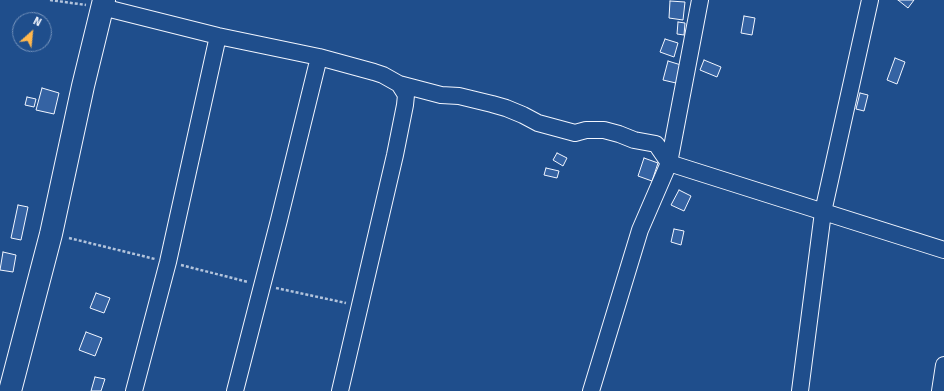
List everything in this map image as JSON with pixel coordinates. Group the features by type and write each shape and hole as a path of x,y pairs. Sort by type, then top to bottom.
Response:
{"highway":[{"path":"10,391 50,234 103,4"}],"street":[{"path":"591,391 640,230 669,163 700,0"},
{"path":"800,391 823,212 870,0"},
{"path":"103,4 218,36 319,57 384,75 399,84 441,95 459,96 487,102 506,108 538,123 575,133 586,130 604,130 634,140 656,144 669,163 944,250"},
{"path":"134,391 168,262 218,36"},
{"path":"235,391 319,57"},
{"path":"340,391 395,155 405,105 406,95 399,84"},
{"path":"940,391 944,365"}],"path":[{"path":"50,0 103,4"},
{"path":"50,234 262,285 360,306"}],"building":[{"path":"898,0 914,0 908,8"},
{"path":"670,1 685,2 683,20 669,18"},
{"path":"744,16 755,18 752,35 741,33"},
{"path":"678,22 685,23 684,35 677,34"},
{"path":"665,39 678,43 674,57 660,52"},
{"path":"895,58 905,62 897,84 887,80"},
{"path":"704,60 721,67 717,77 700,70"},
{"path":"668,61 681,65 676,83 663,80"},
{"path":"42,88 59,93 54,114 36,110"},
{"path":"860,93 868,95 864,111 856,109"},
{"path":"27,97 36,99 34,107 25,105"},
{"path":"557,153 567,158 563,166 553,160"},
{"path":"644,158 658,163 652,181 638,176"},
{"path":"546,168 559,171 557,178 544,175"},
{"path":"679,190 691,196 684,211 671,205"},
{"path":"18,205 28,207 21,240 11,238"},
{"path":"674,229 684,231 681,245 671,242"},
{"path":"3,252 16,255 13,272 0,270"},
{"path":"96,293 110,298 104,313 90,308"},
{"path":"86,332 102,338 95,356 79,350"},
{"path":"95,377 105,379 101,391 91,391"}]}
